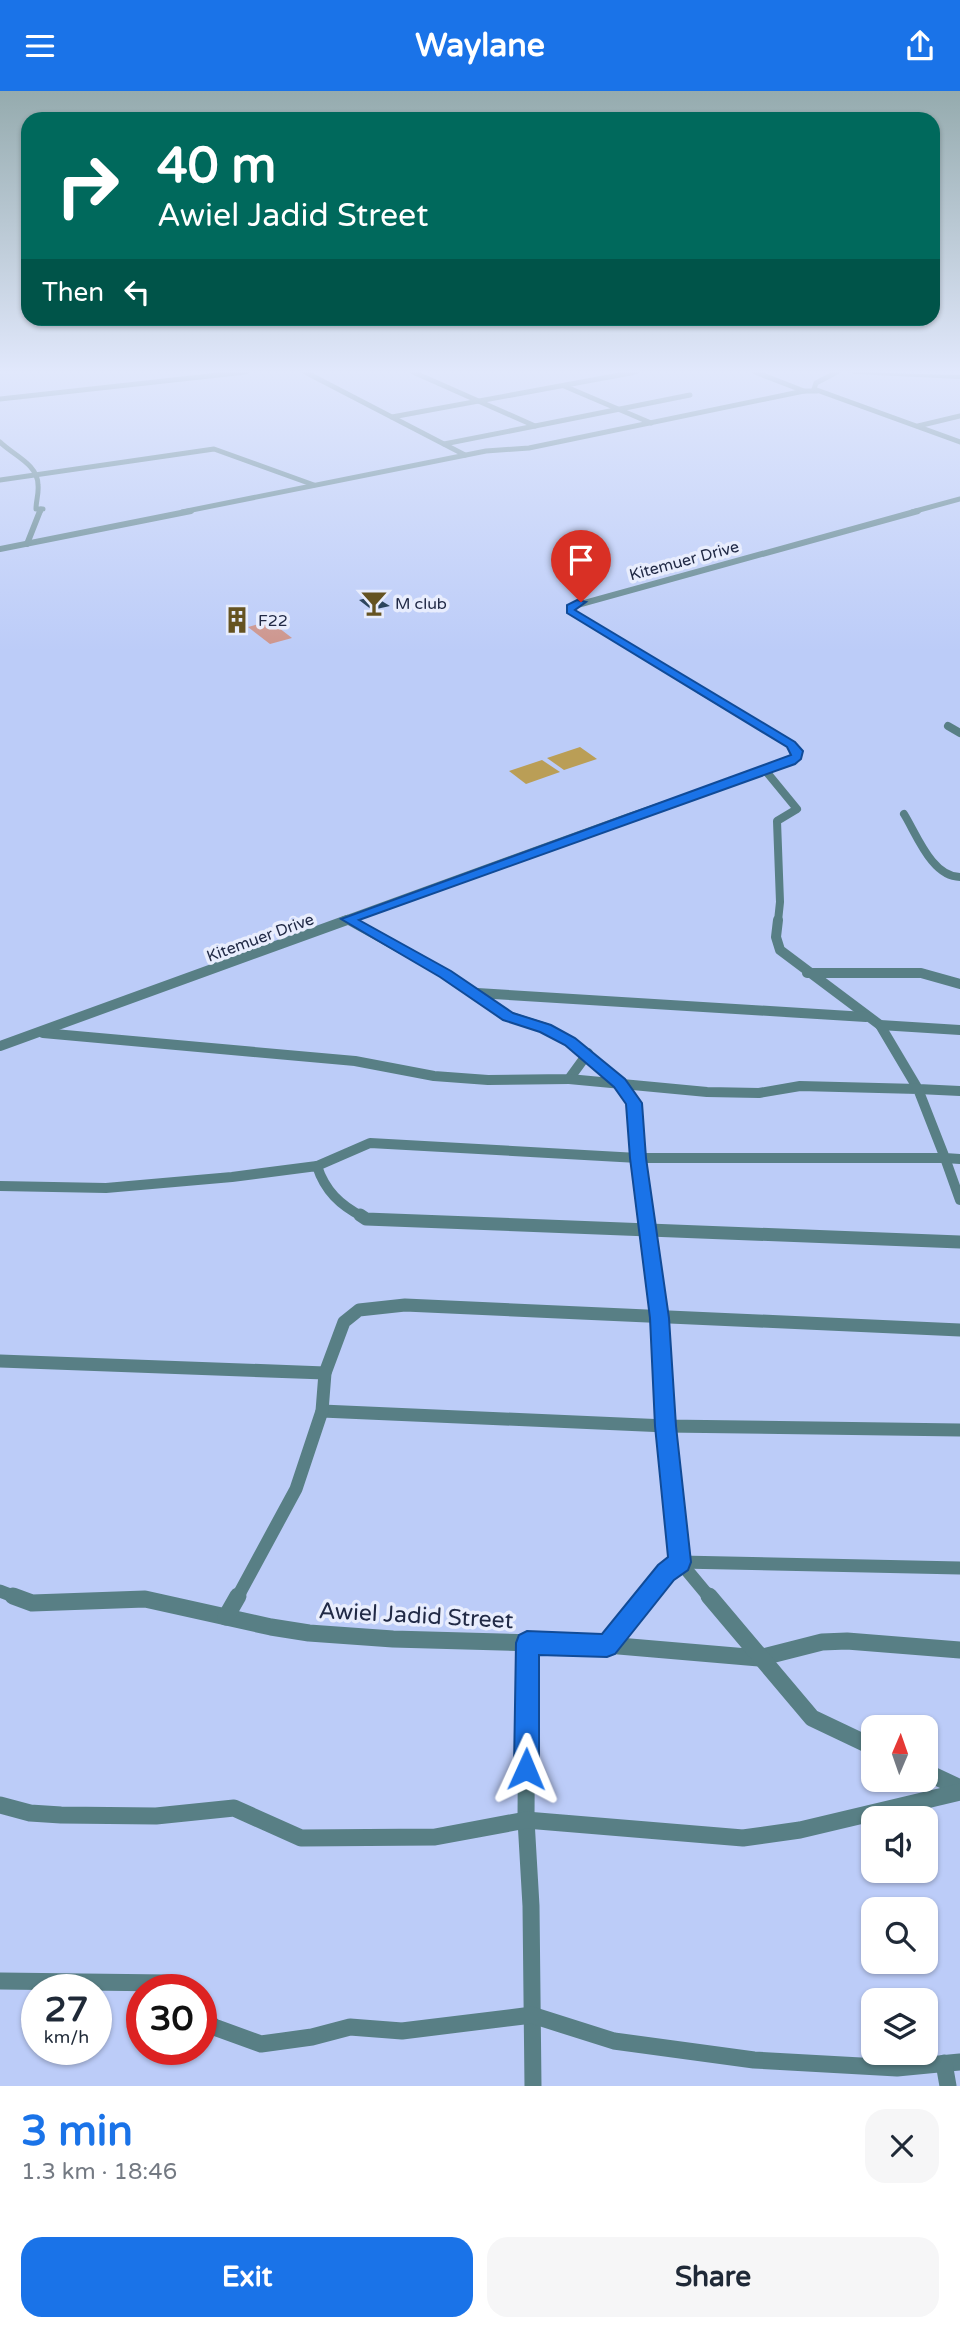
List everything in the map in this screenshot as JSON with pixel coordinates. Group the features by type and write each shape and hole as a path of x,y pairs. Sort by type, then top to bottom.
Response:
{"street":[{"path":"27,544 42,509 36,507 39,483 30,465"},
{"path":"0,480 108,465"},
{"path":"259,465 314,485"},
{"path":"0,549 414,465"},
{"name":"Kitemuer Drive","path":"0,1046 790,762 797,757 798,751 791,744 575,614 570,607 960,499"},
{"path":"960,725 948,726 960,733"},
{"path":"765,770 797,809 777,821 780,902 776,937 780,950 807,973 880,1025 918,1089 960,1200"},
{"path":"904,814 938,869 951,877 960,877"},
{"path":"348,919 508,1016 546,1028 588,1053 620,1083 634,1103 638,1158 659,1318 666,1426 680,1562 812,1719 861,1741"},
{"path":"807,973 921,973 960,984"},
{"path":"474,993 869,1017"},
{"path":"880,1025 960,1030"},
{"path":"39,1033 355,1061 390,1071 509,1081 569,1079 706,1092 759,1093 800,1086 960,1091"},
{"path":"569,1079 588,1053"},
{"path":"0,1186 106,1188 232,1177 317,1166 370,1143 638,1158 960,1159"},
{"path":"317,1166 321,1185 342,1206 366,1219 960,1242"},
{"path":"226,1618 296,1489 322,1411 325,1373 344,1322 359,1310 375,1306 405,1305 960,1330"},
{"path":"0,1361 325,1373"},
{"path":"322,1411 666,1426 960,1430"},
{"path":"607,1645 666,1572 680,1562 960,1568"},
{"name":"Awiel Jadid Street","path":"0,1591 32,1603 145,1599 226,1618 309,1633 607,1645 759,1658 822,1642 960,1650"},
{"path":"527,1643 526,1820 531,1906 533,2086"},
{"path":"938,1778 960,1790"},
{"path":"0,1805 30,1813 61,1815 156,1816 234,1808 301,1838 435,1837 526,1820 743,1838 800,1830 960,1790"},
{"path":"0,1981 126,1982"},
{"path":"217,2028 261,2044 312,2038 350,2027 402,2031 532,2015 614,2041 754,2060 897,2068 952,2062 948,2086"}],"shaded area":[{"path":"270,621 292,638 270,644 248,627"},
{"path":"580,747 597,759 564,770 547,758"},
{"path":"542,760 560,772 526,784 509,771"}],"building":[{"name":"M club","path":"374,596 390,606 372,610 359,600"}],"place":[{"name":"M club","path":"374,603"},
{"name":"F22","path":"237,620"}],"route":[{"path":"526,1769 527,1643 607,1645 666,1572 680,1562 666,1426 659,1318 638,1158 634,1103 620,1083 588,1053 570,1041 546,1028 508,1016 446,974 348,919 790,762 797,757 798,751 791,744 570,611 570,607 581,602"}]}
